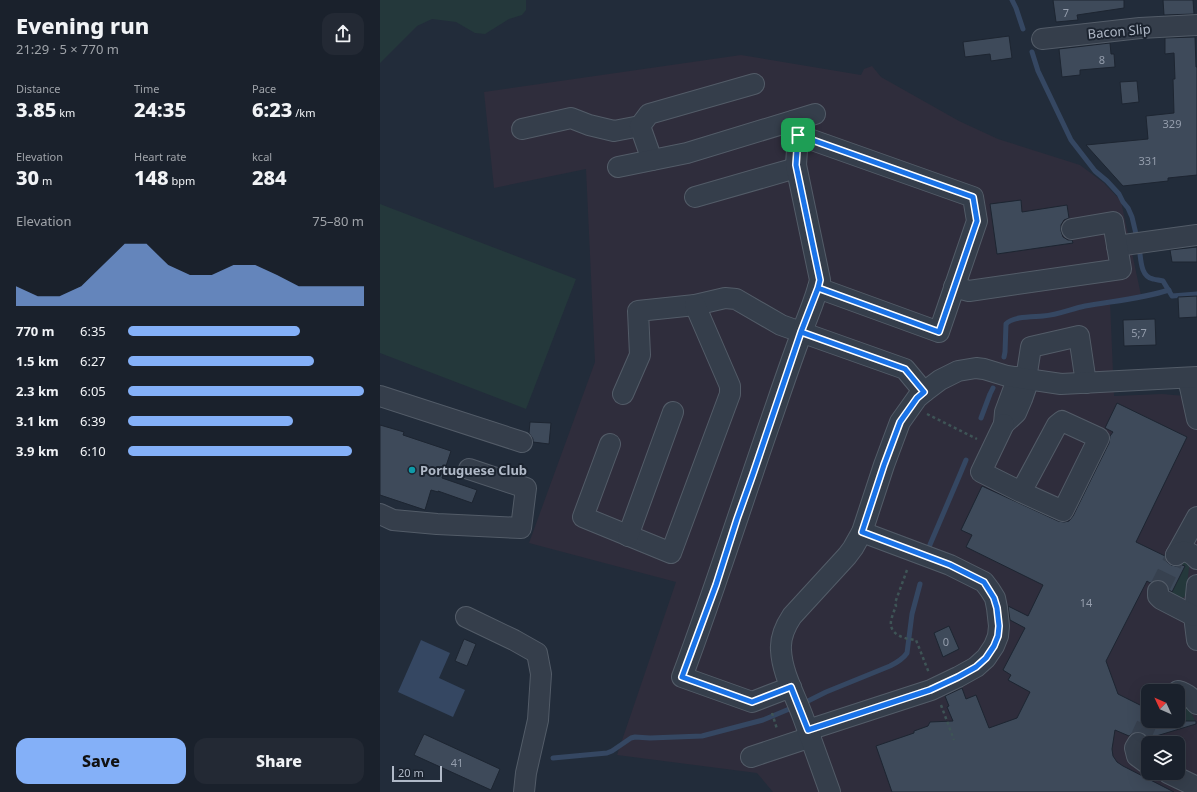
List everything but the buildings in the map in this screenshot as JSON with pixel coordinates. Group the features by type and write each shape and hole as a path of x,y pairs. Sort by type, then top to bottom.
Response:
{"street":[{"name":"Bacon Slip","path":"1042,39 1140,28 1197,25"},
{"path":"522,129 571,118 614,132 640,126 649,114 754,84"},
{"path":"618,167 796,128 815,114"},
{"path":"640,126 652,160"},
{"path":"793,691 752,702 682,677 713,592 820,280 796,168 796,128"},
{"path":"796,128 973,197 977,221 939,332 818,288"},
{"path":"695,197 796,168"},
{"path":"954,287 969,291 1121,269 1123,245 1113,222 1072,229"},
{"path":"1123,245 1197,235"},
{"path":"623,394 640,355 638,311 695,306 725,298 736,299 781,325 905,369 924,392"},
{"path":"610,444 583,517 671,553 730,394 730,386 695,306"},
{"path":"1021,492 981,472 1004,424 1005,412 1024,379 1031,347 1079,336 1086,383"},
{"path":"830,792 784,667 781,648 782,642 789,620 847,556 862,532 900,422 917,398 940,380 958,371 976,368 984,368 1007,376 1061,384 1192,378 1197,419"},
{"path":"380,396 522,442"},
{"path":"628,536 673,412"},
{"path":"380,514 393,520 437,524 521,528 526,488 469,469"},
{"path":"1197,517 1176,555 1179,552 1186,552 1192,554 1197,559"},
{"path":"751,757 807,728 930,690 976,667 986,658 994,646 998,636 999,626 997,608 994,598 984,582 950,565 862,532"},
{"path":"1197,585 1194,616 1197,640"},
{"path":"1158,591 1158,596 1161,599 1194,616"},
{"path":"466,617 537,653 541,674 538,720 526,773 524,792"},
{"path":"1185,693 1197,704"},
{"path":"1138,743 1135,748 1137,756 1141,759"},
{"path":"1182,780 1197,787"}],"path":[{"path":"922,411 983,442"},
{"path":"907,570 895,603 896,606 891,623 894,633 904,638 913,640"}],"shaded area":[{"path":"741,55 861,75 864,69 872,66 881,77 959,121 998,139 1080,165 1104,183 1121,201 1141,295 1110,302 1114,396 1162,394 1197,397 1197,792 773,792 757,773 617,755 676,582 529,543 595,362 586,169 494,188 484,92"}],"green space":[{"path":"380,0 526,0 526,10 522,15 509,19 485,34 475,33 456,22 432,19 417,26 380,63"},
{"path":"380,204 576,279 526,409 380,353"},
{"path":"1183,562 1189,564 1189,568 1186,595 1182,599 1171,593 1185,566 1181,564"},
{"path":"1185,706 1189,709 1195,722 1192,723 1185,720"}],"water":[{"path":"421,640 450,653 439,678 465,690 453,717 398,692"}],"waterway":[{"path":"1012,0 1023,29"},
{"path":"1032,52 1038,71 1071,140 1095,171 1119,194 1132,217 1136,234"},
{"path":"1140,254 1146,276 1163,281 1172,296 1197,294"},
{"path":"1004,357 1006,324 1009,321 1023,317 1043,316 1085,306 1138,298 1169,290"},
{"path":"981,418 993,388"},
{"path":"929,547 966,460"},
{"path":"802,704 826,692 890,666 904,657 907,653 912,614 920,584"},
{"path":"553,758 607,753 635,737 650,738 702,736 763,720 794,707"}],"tunnel":[{"path":"1158,591 1176,555"},
{"path":"1138,743 1145,728"}],"place":[{"name":"Portuguese Club","path":"412,470"}],"route":[{"path":"798,135 796,165 820,280 801,332 737,519 716,585 682,677 752,702 791,687 808,730 930,690 969,672 986,658 994,646 998,636 999,626 994,598 984,582 950,565 862,532 900,422 917,398 924,392 905,369 801,332 818,288 939,332 977,221 973,197 798,135"}]}
